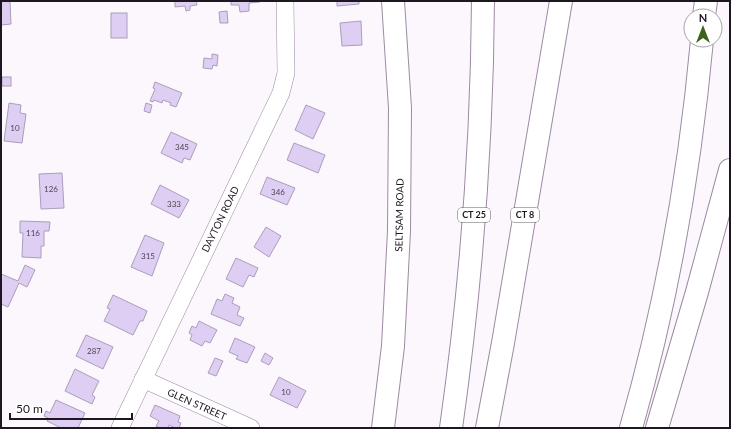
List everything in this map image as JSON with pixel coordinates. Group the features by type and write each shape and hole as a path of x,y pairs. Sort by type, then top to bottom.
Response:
{"main road":[{"name":"SELTSAM ROAD","path":"382,428 393,346 399,231 400,108 393,1"},
{"name":"CT 25","path":"451,428 462,344 473,237 480,127 483,1"},
{"name":"CT 8","path":"487,428 503,343 561,1"},
{"path":"631,428 653,343 676,229 693,121 701,48"},
{"path":"657,428 693,306 730,170"}],"street":[{"name":"DAYTON ROAD","path":"120,428 281,93 286,73 285,1"},
{"name":"GLEN STREET","path":"143,379 251,428"}],"building":[{"path":"1,1 10,1 11,24 1,25"},
{"path":"175,1 196,1 197,5 190,6 190,10 186,11 185,6 175,7"},
{"path":"231,1 260,2 249,3 249,11 240,12 239,5 231,5"},
{"path":"337,1 359,1 359,4 337,6"},
{"path":"227,11 228,23 220,23 219,12"},
{"path":"111,13 127,13 127,38 111,38"},
{"path":"361,21 362,45 342,46 340,23"},
{"path":"212,54 218,55 217,66 213,65 212,69 203,68 204,58 212,59"},
{"path":"2,77 11,77 11,86 2,86"},
{"path":"155,82 182,93 176,107 163,100 162,103 154,100 153,102 150,101 155,89 153,88"},
{"path":"9,103 21,105 20,113 26,114 22,143 4,141"},
{"path":"146,103 152,105 150,113 144,111"},
{"path":"306,105 325,113 313,139 295,130"},
{"path":"171,132 197,144 190,160 184,158 182,163 161,153"},
{"path":"294,143 325,155 318,173 287,160"},
{"path":"62,173 64,208 41,209 39,174"},
{"path":"267,177 295,188 287,205 260,194"},
{"path":"160,185 189,200 179,218 151,204"},
{"path":"20,221 50,222 49,231 44,231 44,246 41,246 41,258 22,257 23,233 20,233"},
{"path":"266,227 281,236 269,257 254,247"},
{"path":"145,235 164,243 152,276 131,267"},
{"path":"236,258 258,268 254,277 249,275 243,287 226,279"},
{"path":"25,265 35,270 27,287 19,283 8,307 1,304 1,274 18,281"},
{"path":"225,294 234,298 232,303 240,307 237,315 244,318 240,326 211,314 217,299 222,301"},
{"path":"113,295 147,311 143,321 140,321 133,335 104,321 110,309 107,308"},
{"path":"199,321 217,330 210,343 205,341 202,346 190,340 192,335 189,333 192,326 196,328"},
{"path":"86,335 113,347 103,369 76,356"},
{"path":"235,338 255,347 247,363 236,359 238,356 229,352"},
{"path":"265,353 273,358 269,365 261,361"},
{"path":"215,358 223,361 216,376 208,373"},
{"path":"75,369 99,381 92,395 95,397 92,404 65,391"},
{"path":"279,377 306,391 297,408 270,395"},
{"path":"56,400 85,413 78,428 61,428 47,421 48,418 44,416 46,411 50,413"},
{"path":"155,405 180,416 178,422 181,423 179,428 169,425 168,428 160,428 156,426 159,421 150,416"}]}
